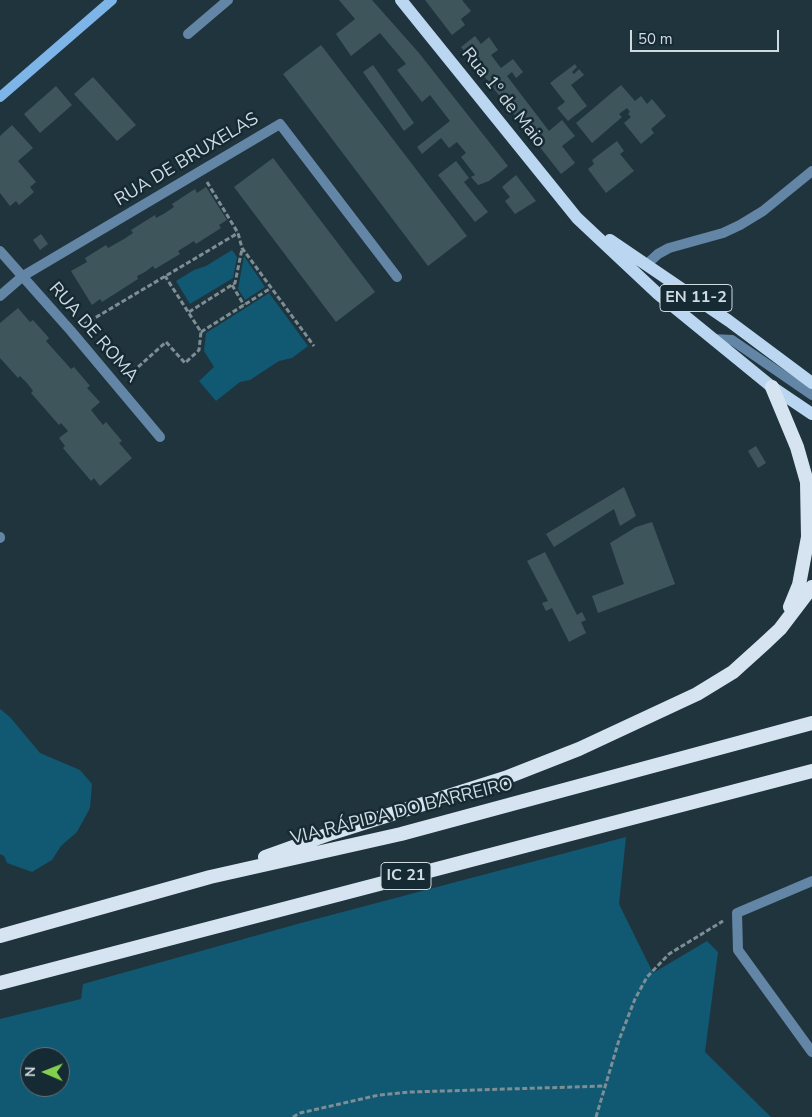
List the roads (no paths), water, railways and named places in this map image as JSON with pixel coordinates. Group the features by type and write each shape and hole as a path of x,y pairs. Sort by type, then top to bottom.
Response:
{"highway":[{"path":"772,387 797,447 807,482 808,537 805,556 799,586 780,629"},
{"path":"210,876 332,833 505,778 579,749 697,694 732,672 780,629 812,587"},
{"name":"VIA RÁPIDA DO BARREIRO","path":"0,936 210,876 401,834 812,723"},
{"name":"IC 21","path":"0,983 812,771"}],"main road":[{"path":"0,97 112,0"},
{"name":"Rua 1º de Maio","path":"401,0 577,218"},
{"name":"EN 11-2","path":"577,218 729,321 812,383"},
{"name":"EN 11-2","path":"577,218 658,294 772,387 812,414"}],"street":[{"path":"188,34 228,0"},
{"name":"RUA DE BRUXELAS","path":"0,296 23,276 280,124 397,277"},
{"path":"646,264 669,248 723,233 740,225 764,211 812,171"},
{"name":"RUA DE ROMA","path":"0,251 160,437"},
{"path":"713,339 732,340 812,395"},
{"path":"812,881 737,913 738,950 812,1052"}]}
